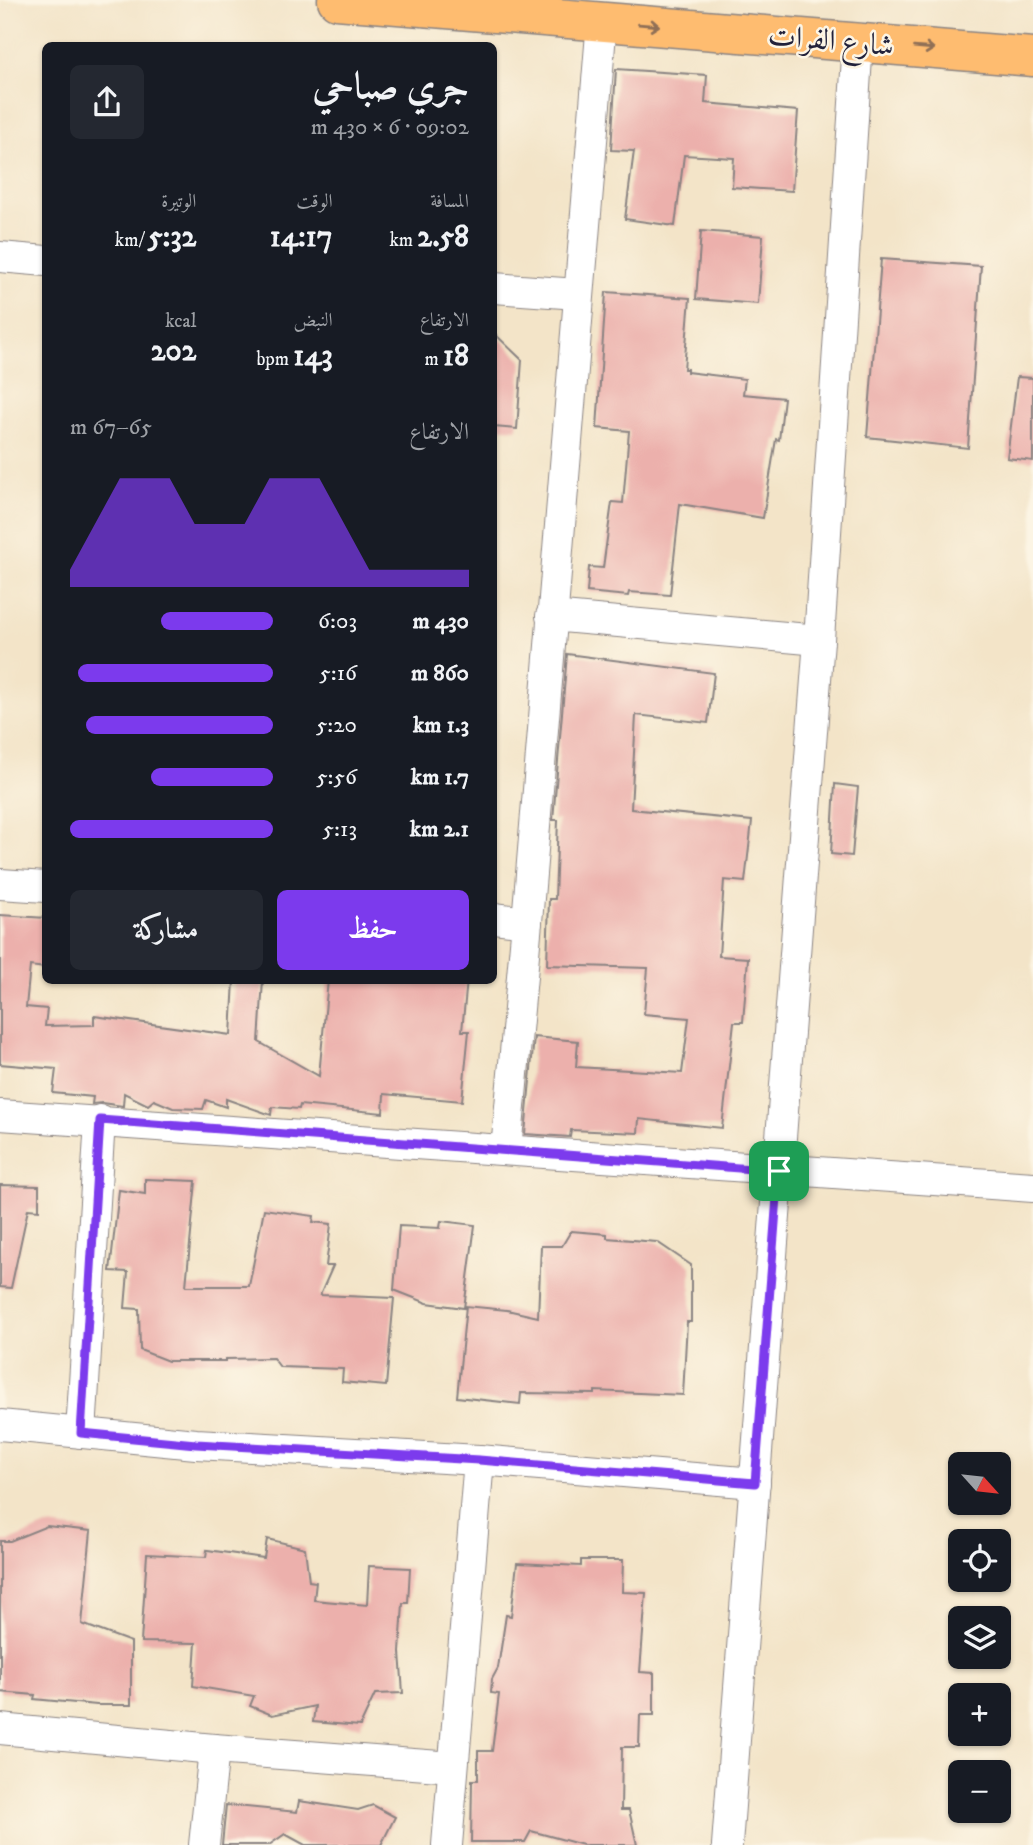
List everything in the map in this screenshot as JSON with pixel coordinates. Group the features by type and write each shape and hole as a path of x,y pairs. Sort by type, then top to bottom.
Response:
{"main road":[{"name":"شارع الفرات","path":"337,0 1033,57"}],"street":[{"path":"506,1150 602,21"},
{"path":"727,1845 819,640 858,43"},
{"path":"0,257 42,261"},
{"path":"497,288 578,294"},
{"path":"551,616 819,640"},
{"path":"0,884 42,887"},
{"path":"497,918 527,922"},
{"path":"0,1115 1033,1187"},
{"path":"81,1433 100,1120"},
{"path":"0,1425 196,1444 479,1460 755,1483"},
{"path":"447,1845 479,1460"},
{"path":"0,1729 453,1767"},
{"path":"204,1845 214,1749"}],"building":[{"path":"616,69 707,75 705,103 798,111 792,191 732,187 734,158 684,155 675,226 625,219 634,151 611,150"},
{"path":"701,231 763,236 758,304 696,299"},
{"path":"881,259 981,266 968,448 867,437"},
{"path":"606,292 690,298 684,369 687,369 687,372 745,379 743,394 784,398 779,440 776,439 763,518 680,504 670,595 629,592 628,596 587,592 589,567 603,568 612,502 623,503 629,431 597,428"},
{"path":"497,336 522,360 517,429 497,427"},
{"path":"1017,377 1033,378 1033,461 1007,458"},
{"path":"567,654 714,673 708,723 636,715 631,809 752,821 745,882 724,880 719,956 748,958 743,1022 734,1022 722,1128 639,1119 638,1133 571,1130 570,1137 525,1134 534,1037 578,1041 576,1067 682,1073 689,1018 644,1014 648,968 547,965 549,899 555,899 558,820 553,820"},
{"path":"835,784 858,787 852,856 831,854"},
{"path":"0,915 42,918 42,968 30,966 26,1007 47,1009 45,1026 94,1025 94,1016 231,1035 234,984 263,984 259,1042 319,1076 328,984 467,984 462,1031 469,1031 462,1101 384,1094 383,1113 300,1105 299,1109 272,1107 271,1115 226,1099 226,1107 206,1100 203,1109 173,1108 154,1100 148,1105 124,1093 123,1106 92,1104 93,1097 53,1093 56,1069 0,1064"},
{"path":"145,1179 196,1181 186,1286 249,1286 264,1209 314,1216 313,1222 331,1224 326,1266 333,1266 320,1295 394,1298 386,1386 342,1382 343,1369 280,1367 273,1358 168,1361 140,1350 139,1309 125,1308 128,1272 110,1271 119,1190 145,1194"},
{"path":"0,1185 39,1186 39,1210 28,1209 11,1288 0,1287"},
{"path":"441,1221 475,1225 464,1308 427,1303 394,1290 399,1226 440,1228"},
{"path":"571,1231 607,1234 607,1238 657,1242 691,1265 691,1322 687,1322 683,1395 595,1391 595,1394 521,1393 520,1404 457,1397 466,1306 507,1310 538,1317 541,1246 562,1246"},
{"path":"47,1526 91,1531 82,1624 131,1642 131,1705 34,1699 35,1695 0,1692 0,1541 10,1541"},
{"path":"267,1539 305,1548 309,1581 316,1582 314,1600 367,1605 369,1566 410,1568 408,1603 403,1603 400,1652 403,1693 375,1694 360,1726 313,1722 315,1706 272,1715 250,1706 254,1696 193,1686 196,1643 141,1642 147,1554 206,1557 207,1550 264,1558"},
{"path":"581,1560 623,1560 622,1592 646,1593 640,1672 654,1673 654,1715 640,1715 639,1747 622,1747 621,1810 629,1810 637,1845 583,1845 531,1831 525,1842 471,1842 472,1780 478,1780 478,1751 492,1751 499,1694 491,1693 492,1679 498,1668 506,1615 511,1616 517,1563 581,1566"},
{"path":"299,1801 358,1810 373,1805 395,1817 381,1845 305,1845 285,1834 269,1845 222,1845 226,1805 297,1812"}],"route":[{"path":"100,1120 779,1171 755,1483 479,1460 196,1444 81,1433 100,1120"}]}
